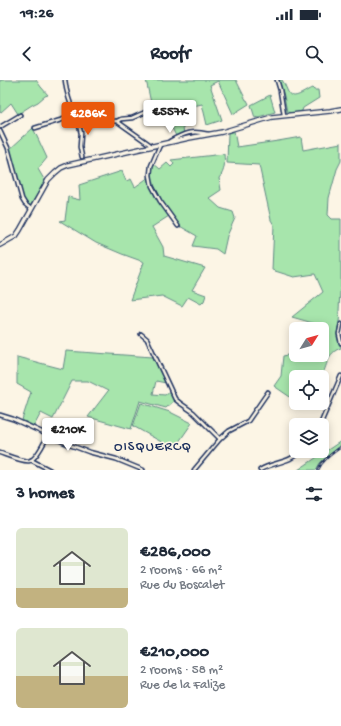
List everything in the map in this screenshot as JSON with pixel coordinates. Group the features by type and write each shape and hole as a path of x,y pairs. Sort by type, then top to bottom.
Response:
{"street":[{"path":"70,80 65,81 66,88 74,111 77,115 81,133 80,146 82,158"},
{"path":"277,80 284,115"},
{"path":"0,245 17,234 24,225 48,180 61,168 68,165 160,144 222,132 284,115 341,109"},
{"path":"35,128 77,115 99,122 132,118 148,111"},
{"path":"0,127 20,115"},
{"path":"116,121 152,146"},
{"path":"0,131 8,148 22,199 25,204 32,209"},
{"path":"160,144 151,166 151,182 157,197 178,226"},
{"path":"341,324 339,334 341,343"},
{"path":"141,334 147,340 175,399 193,412 220,439"},
{"path":"323,418 341,376"},
{"path":"194,470 220,439 248,421 268,392"},
{"path":"0,415 14,419 75,447 116,458 143,470"},
{"path":"31,460 36,455 48,435"},
{"path":"0,453 22,460 31,460 50,470"},
{"path":"260,470 291,458"}],"green space":[{"path":"0,80 36,80 48,95 18,114 11,103 0,113"},
{"path":"146,80 236,80 249,104 233,114 218,81 210,85 222,120 207,125 202,104 193,106 179,111 184,133 176,136 170,124 163,124 161,109 153,112"},
{"path":"279,80 282,80 285,84 290,95 296,96 312,88 314,90 318,90 319,98 303,108 302,111 292,113 287,112"},
{"path":"270,95 275,112 255,118 251,105"},
{"path":"33,128 47,158 38,169 45,181 30,206 23,198 10,149"},
{"path":"234,131 237,147 301,137 303,150 341,143 341,161 337,169 329,198 328,215 332,219 341,219 341,290 339,311 340,317 337,339 341,348 336,350 329,358 329,322 309,322 292,317 323,292 315,274 294,277 272,270 274,225 271,220 259,165 227,163 228,133"},
{"path":"224,154 224,167 219,178 221,190 209,198 220,208 233,212 235,218 227,236 223,254 216,249 193,246 197,236 178,225 161,201 153,185 152,172 153,163 160,169 167,163 171,167 174,164 171,160"},
{"path":"122,171 126,181 131,179 135,187 149,177 154,193 169,216 152,227 163,247 164,256 205,268 192,290 206,295 201,304 188,297 182,306 162,296 130,300 144,262 96,243 60,221 65,220 68,197 80,200 79,185"},
{"path":"66,351 153,357 166,383 156,381 153,394 165,395 170,391 175,400 166,408 140,401 131,429 88,417 108,391 88,381 72,381 53,419 41,413 34,426 22,420 31,392 17,384 17,357 63,369"},
{"path":"289,355 289,362 327,362 324,370 289,370 289,396 274,386 281,376 283,356"},
{"path":"141,403 170,412 192,423 174,449 133,426"},
{"path":"341,441 341,445 329,455 329,449"},
{"path":"316,458 326,458 320,463 316,470 298,470"}],"railway":[{"path":"318,470 325,460 341,447"}],"district":[{"name":"OISQUERCQ","path":"153,445"}]}
